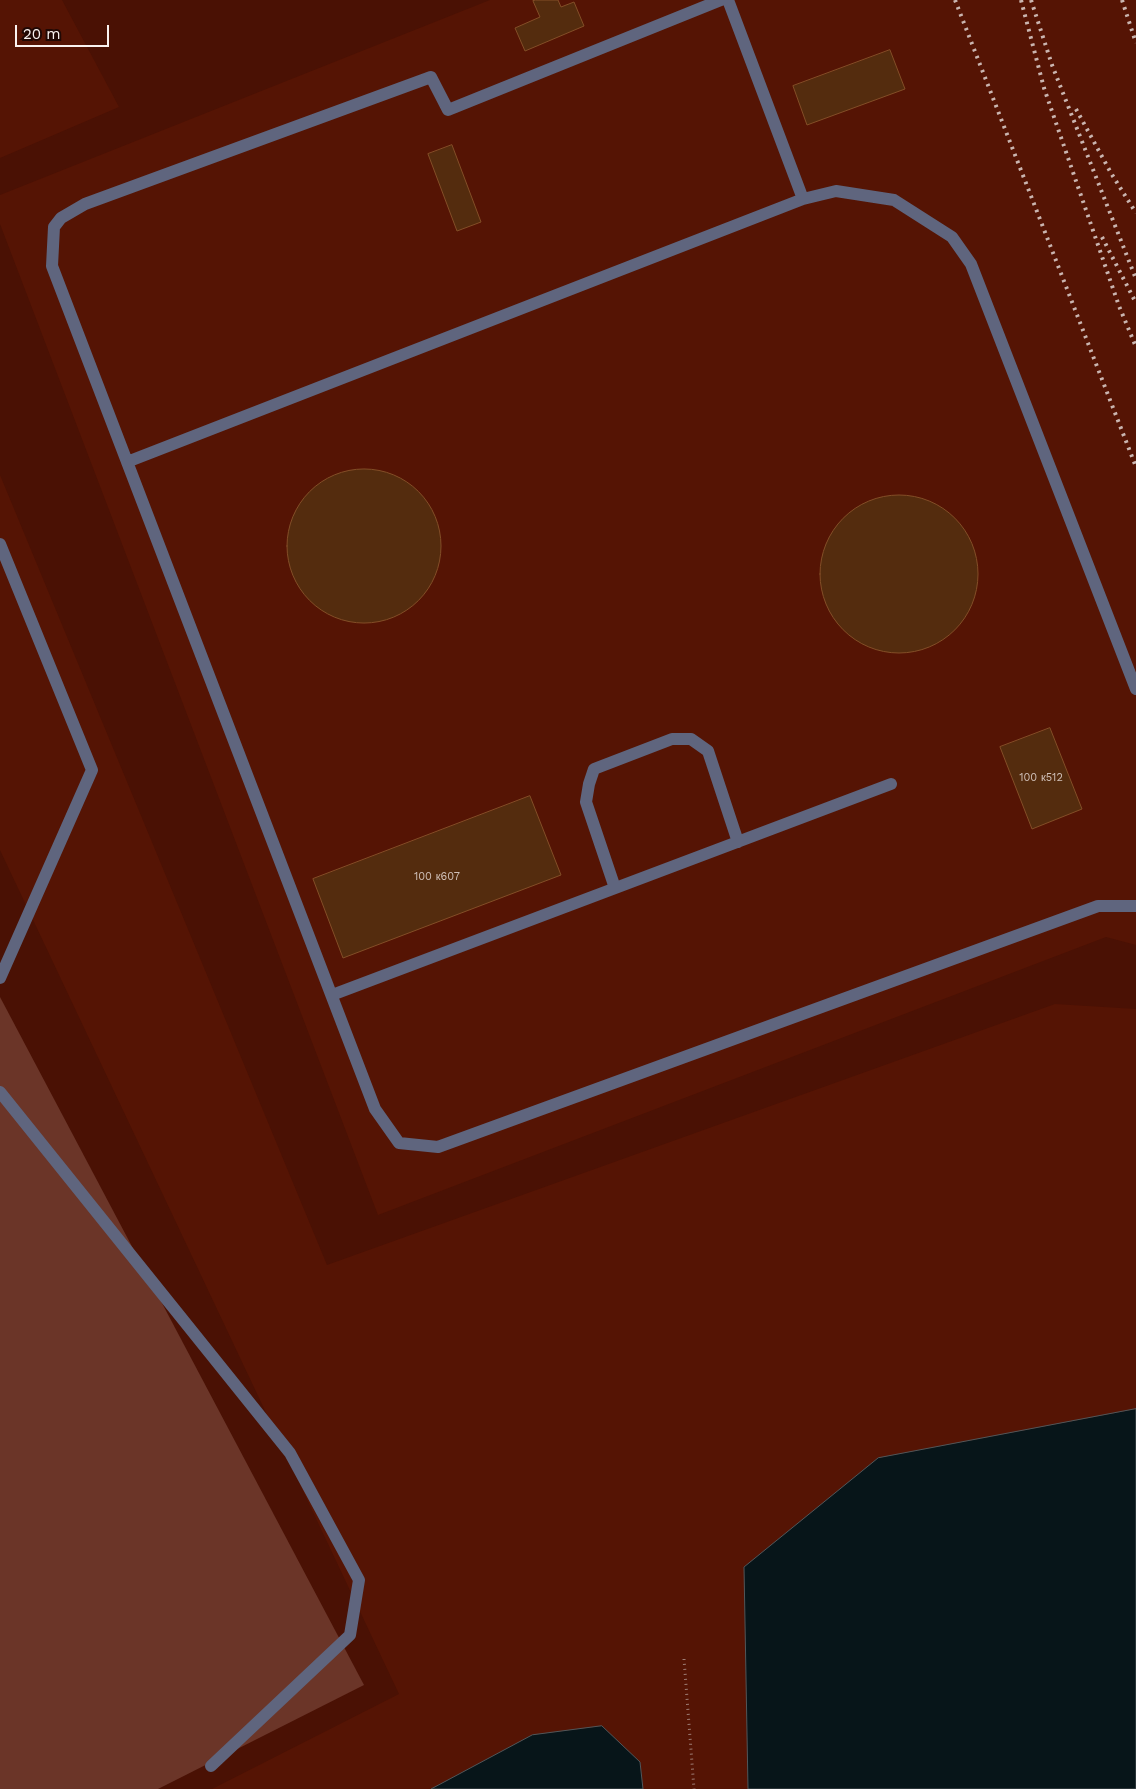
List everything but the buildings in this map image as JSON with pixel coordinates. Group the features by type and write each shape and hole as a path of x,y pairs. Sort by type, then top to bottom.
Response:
{"lane":[{"path":"721,0 448,110 431,77 85,204 61,218 54,228 52,266 375,1109 398,1143 438,1147 1098,906 1136,906"},
{"path":"728,0 803,199"},
{"path":"127,462 803,199 836,191 894,200 952,236 971,264 1136,689"},
{"path":"0,544 92,770 0,978"},
{"path":"615,888 586,802 594,769 672,739 691,739 708,751 738,842"},
{"path":"332,995 892,784"},
{"path":"0,1092 290,1453 359,1580 350,1635 211,1766"}],"path":[{"path":"684,1659 694,1789"}],"shaded area":[{"path":"0,0 62,0 119,107 0,158"},
{"path":"490,0 1136,0 1136,945 1106,937 378,1215 0,224 0,195"},
{"path":"0,475 327,1265 1055,1004 1136,1009 1136,1789 212,1789 399,1694 0,850"},
{"path":"0,997 364,1685 158,1789 0,1789"},
{"path":"1136,1409 1136,1789 748,1789 744,1567 878,1458"},
{"path":"602,1726 640,1762 643,1789 431,1789 532,1735"}],"railway":[{"path":"955,0 1136,467"},
{"path":"1021,0 1044,88 1119,306 1136,347"},
{"path":"1031,0 1052,65 1136,279"},
{"path":"1122,0 1136,43"},
{"path":"1076,109 1111,173 1136,213"},
{"path":"1102,237 1136,303"}]}
